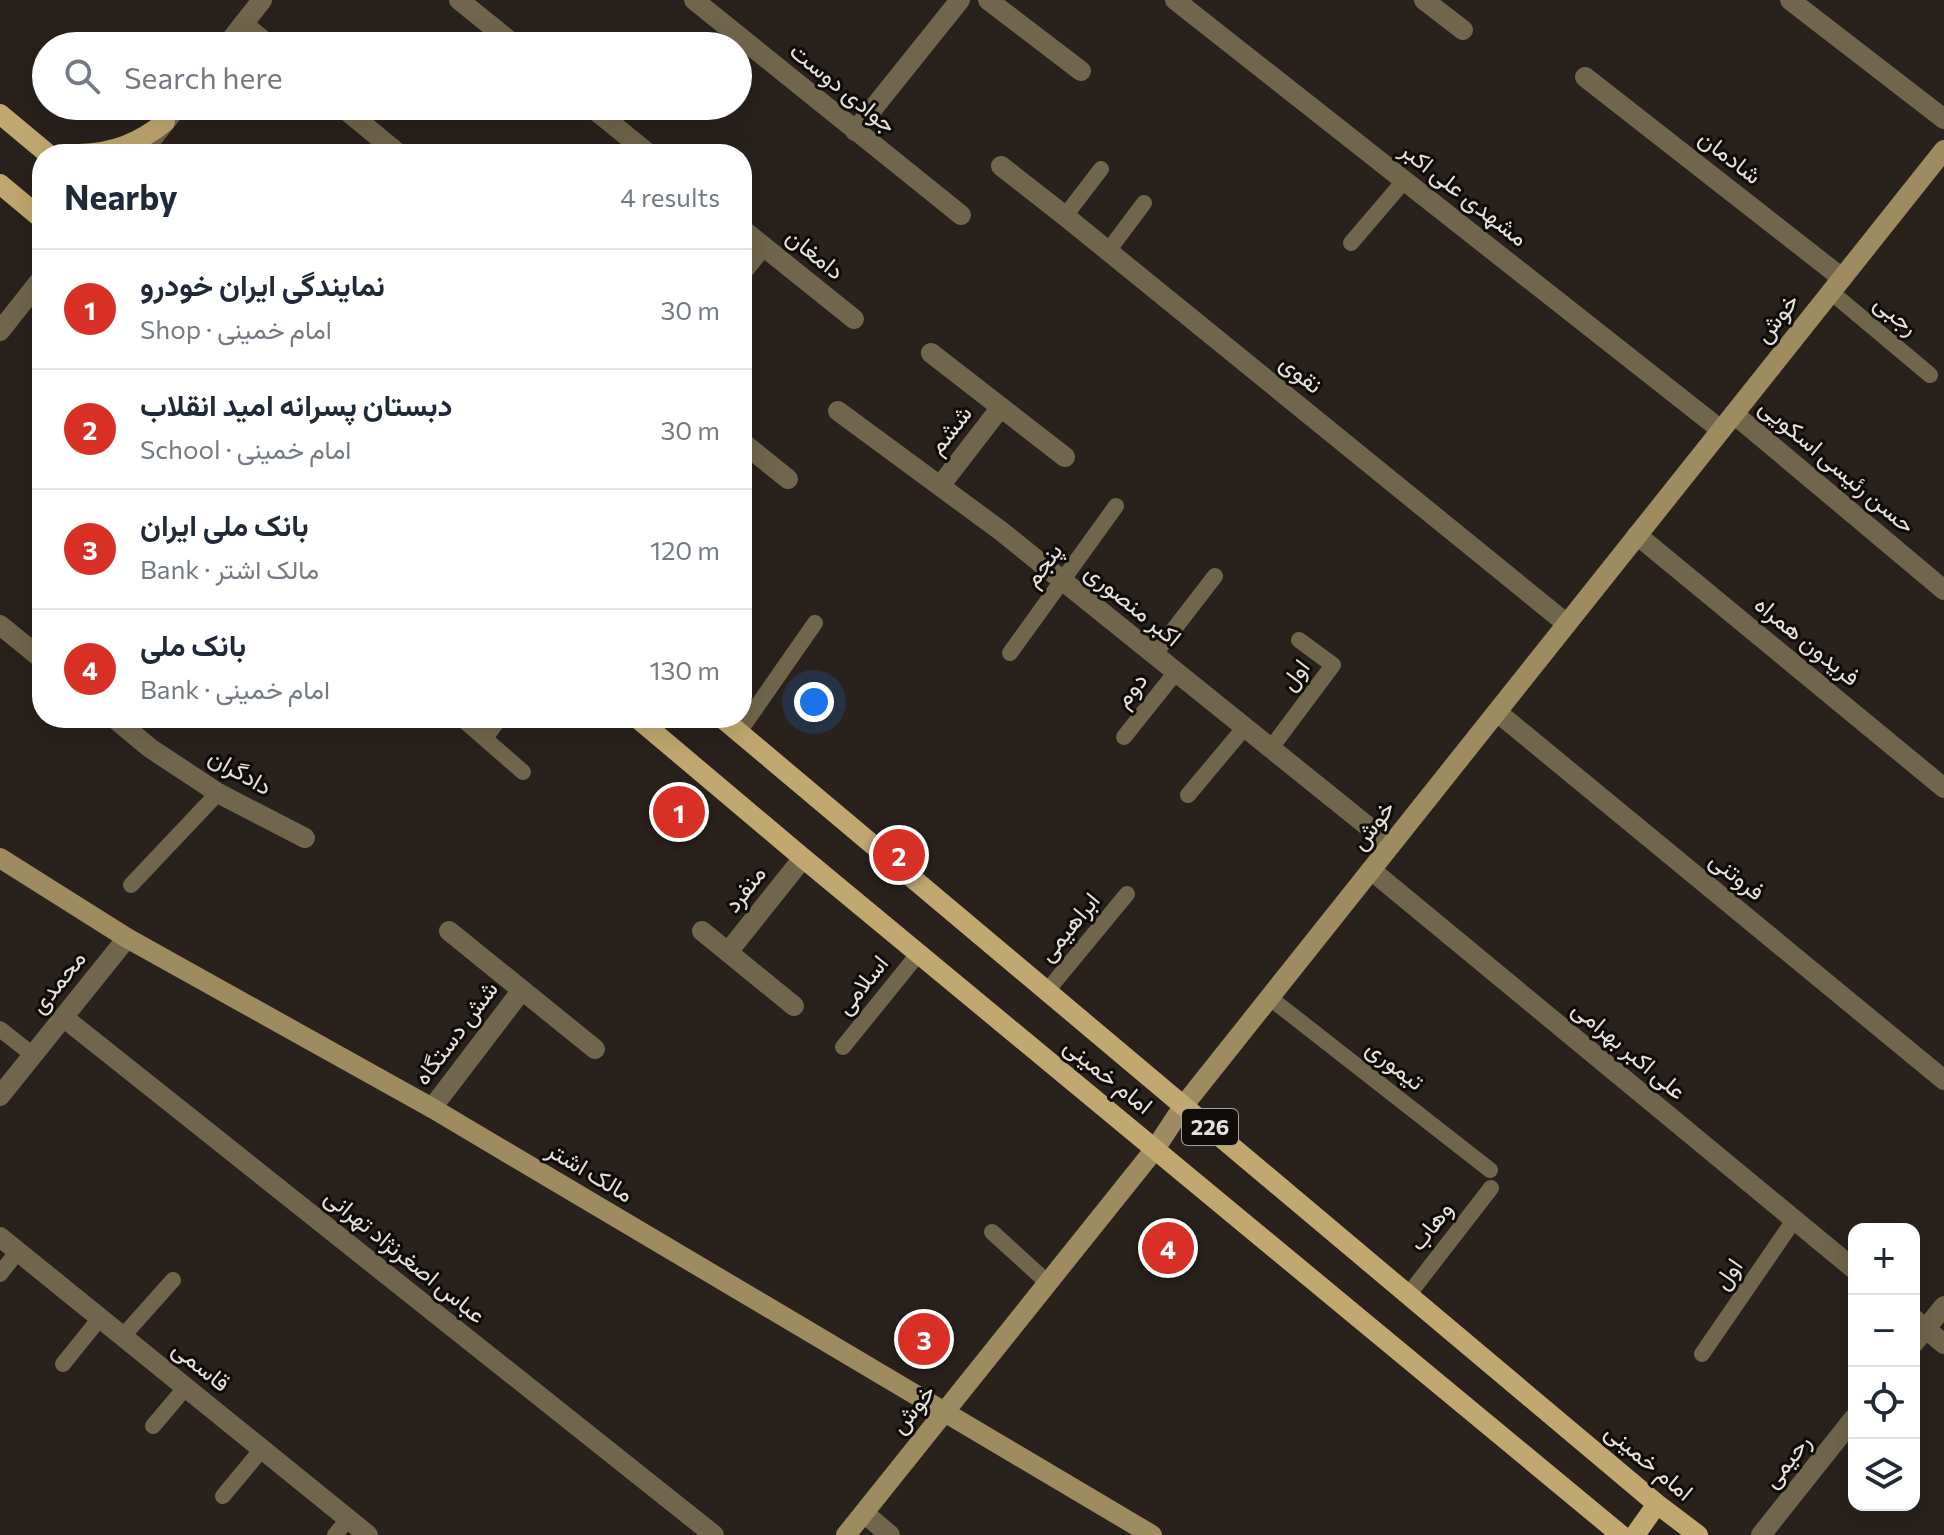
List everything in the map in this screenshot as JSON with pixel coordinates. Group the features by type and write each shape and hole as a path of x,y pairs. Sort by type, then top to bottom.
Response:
{"main road":[{"path":"0,114 36,144"},
{"path":"130,144 150,134 165,120"},
{"name":"خوش","path":"846,1535 1944,150"},
{"path":"0,184 32,211"},
{"name":"امام خمینی","path":"649,728 1621,1535"},
{"name":"امام خمینی","path":"734,728 1657,1504 1698,1535"},
{"name":"مالک اشتر","path":"0,858 127,938 432,1108 1152,1535"},
{"path":"1635,1535 1657,1504"}],"street":[{"path":"237,32 262,0"},
{"path":"459,0 499,32"},
{"name":"جوادی دوست","path":"694,0 733,32"},
{"path":"855,131 960,0"},
{"path":"988,0 1081,71"},
{"name":"مشهدی علی اکبر","path":"1175,0 1404,181 1728,422"},
{"path":"1424,0 1463,30"},
{"path":"1790,0 1944,119"},
{"path":"243,24 253,32"},
{"name":"جوادی دوست","path":"752,47 961,215"},
{"name":"شادمان","path":"1585,77 1836,285"},
{"path":"148,144 167,120"},
{"path":"358,120 387,144"},
{"path":"607,120 637,144"},
{"name":"نقوی","path":"1001,166 1567,624"},
{"name":"دامغان","path":"752,237 854,319"},
{"path":"752,260 763,246"},
{"path":"0,331 32,291"},
{"path":"931,353 1065,457"},
{"name":"ششم","path":"940,486 1001,407"},
{"name":"اکبر منصوری","path":"838,411 1001,531 1391,845"},
{"name":"حسن رئیسی اسکویی","path":"1728,422 1944,590"},
{"path":"752,450 788,479"},
{"name":"فریدون همراه","path":"1637,535 1944,788"},
{"path":"0,625 32,651"},
{"name":"فروتنی","path":"1497,712 1944,1080"},
{"name":"دادگران","path":"126,728 150,748 218,793 305,838"},
{"name":"منفرد","path":"728,952 803,858"},
{"name":"علی اکبر بهرامی","path":"1371,870 1848,1264"},
{"path":"449,931 595,1049"},
{"path":"702,931 794,1006"},
{"name":"محمدی","path":"0,1096 127,938"},
{"name":"شش دستگاه","path":"432,1108 522,990"},
{"name":"عباس اصغرنژاد تهرانی","path":"63,1017 714,1535"},
{"name":"قاسمی","path":"0,1237 368,1535"},
{"path":"1920,1328 1944,1306"},
{"path":"1920,1331 1944,1344"},
{"name":"رحیمی","path":"1761,1535 1848,1426"},
{"path":"864,1513 890,1535"}],"lane":[{"path":"1065,216 1101,169"},
{"path":"1351,243 1404,181"},
{"path":"1108,251 1144,203"},
{"name":"رجبی","path":"1836,285 1930,375"},
{"name":"پنجم","path":"1010,653 1116,506"},
{"path":"1154,655 1215,576"},
{"path":"752,713 815,623"},
{"name":"اول","path":"1271,748 1333,665 1299,640"},
{"name":"دوم","path":"1124,737 1176,672"},
{"path":"1188,795 1245,727"},
{"path":"473,728 523,772"},
{"path":"485,738 492,728"},
{"path":"739,732 742,728"},
{"path":"131,885 218,793"},
{"name":"ابراهیمی","path":"1047,991 1127,894"},
{"name":"اسلامی","path":"843,1047 919,953"},
{"name":"تیموری","path":"1270,998 1490,1170"},
{"path":"0,1029 33,1055"},
{"name":"وهاب","path":"1409,1294 1491,1188"},
{"name":"اول","path":"1702,1354 1794,1220"},
{"path":"992,1232 1048,1283"},
{"path":"0,1274 18,1251"},
{"path":"123,1336 173,1280"},
{"path":"63,1364 100,1318"},
{"path":"153,1426 186,1387"},
{"path":"223,1496 262,1449"},
{"path":"335,1535 348,1519"}],"place":[{"name":"نمایندگی ایران خودرو","path":"679,812"},
{"name":"دبستان پسرانه امید انقلاب","path":"899,855"},
{"name":"بانک ملی","path":"1168,1248"},
{"name":"بانک ملی ایران","path":"924,1339"}]}
